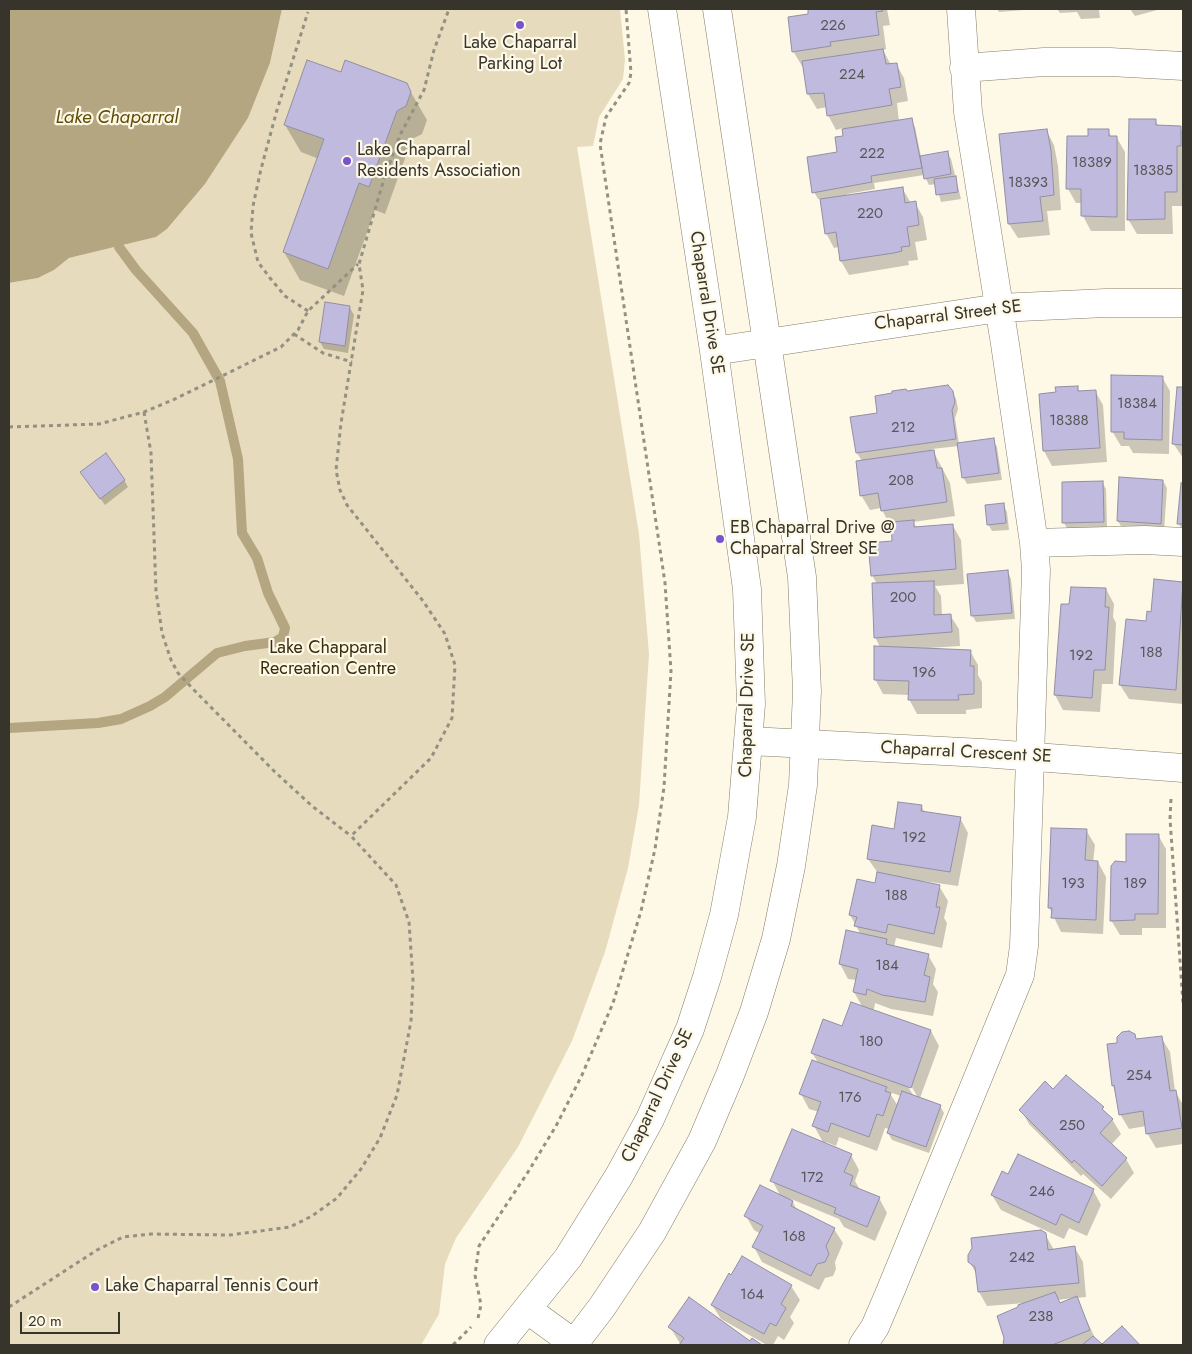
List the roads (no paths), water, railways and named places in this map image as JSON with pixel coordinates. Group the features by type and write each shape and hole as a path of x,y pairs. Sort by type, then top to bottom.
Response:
{"street":[{"name":"Chaparral Drive SE","path":"498,1345 568,1258 619,1176 650,1119 690,1029 716,947 731,882 742,817 750,741 750,642 747,589 714,350 662,9"},
{"path":"528,1310 574,1345 652,1232 702,1141 734,1067 765,977 785,901 798,826 805,744 806,656 802,577 717,9"},
{"path":"863,1345 875,1327 885,1306 1023,965 1037,594 1034,542 968,112 961,9"},
{"path":"964,68 1044,62 1110,62 1183,66"},
{"name":"Chaparral Street SE","path":"714,350 999,308 1106,302 1183,303"},
{"path":"1034,542 1092,540 1183,542"},
{"name":"Chaparral Crescent SE","path":"750,741 1030,756 1183,768"}],"water":[{"name":"Lake Chaparral","path":"9,9 282,9 270,63 248,118 205,184 167,229 156,237 69,258 54,270 38,278 9,283"}],"waterway":[{"path":"9,728 98,723 121,719 165,697 217,653 245,646 275,642 283,637 285,628 268,593 257,558 242,533 238,459 220,381 193,333 136,270 119,247"}],"place":[{"name":"Lake Chaparral Parking Lot","path":"520,25"},
{"name":"Lake Chaparral Residents Association","path":"347,161"},
{"name":"EB Chaparral Drive @ Chaparral Street SE","path":"720,539"},
{"name":"Lake Chaparral Tennis Court","path":"95,1287"}],"park label":[{"name":"Lake Chapparal Recreation Centre","path":"328,660"}]}
